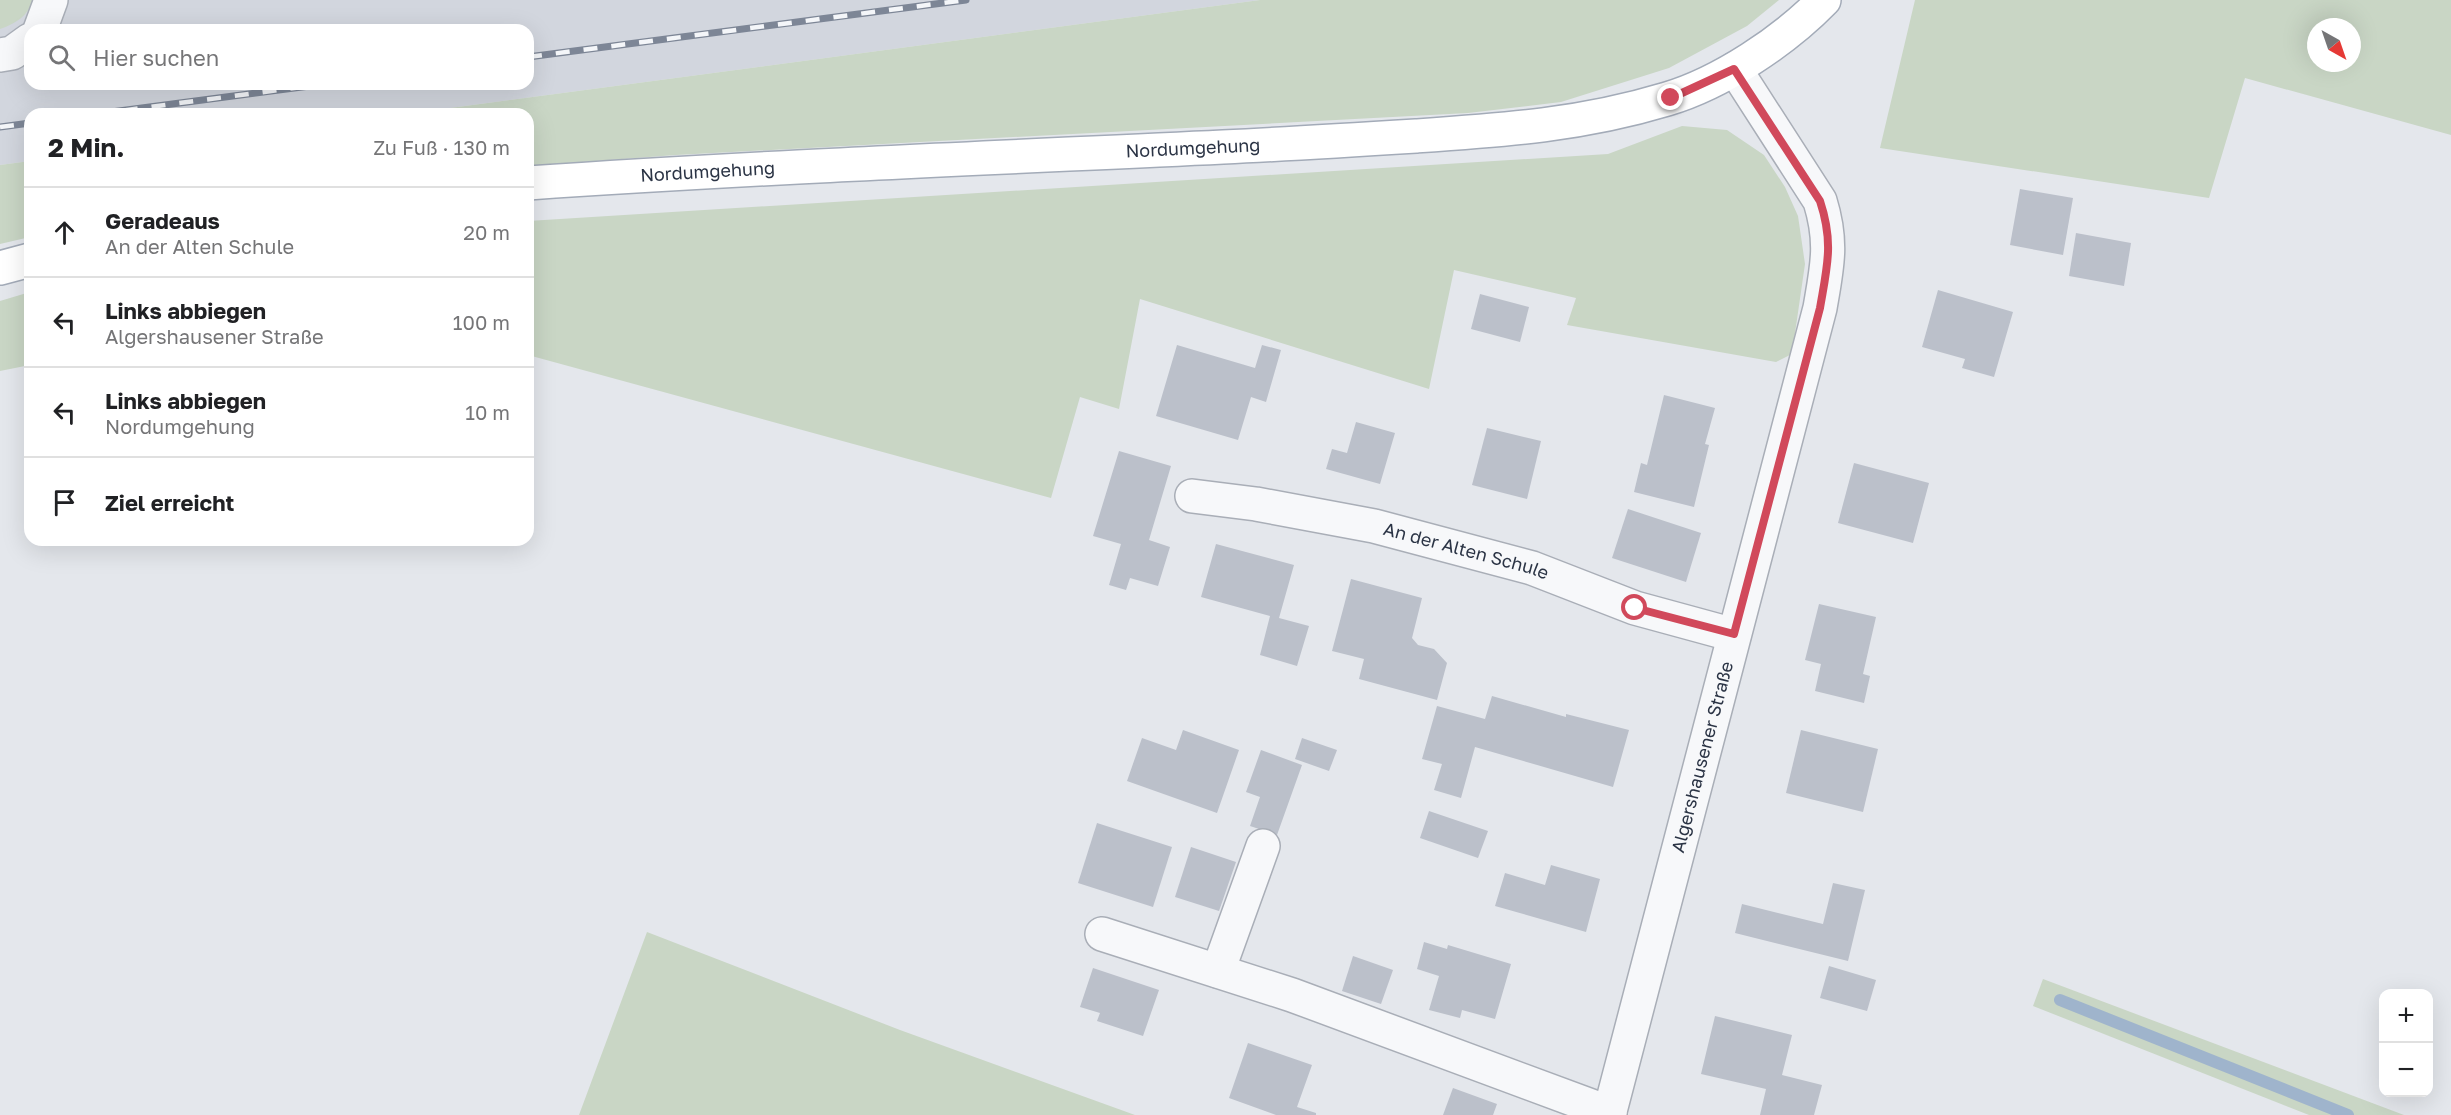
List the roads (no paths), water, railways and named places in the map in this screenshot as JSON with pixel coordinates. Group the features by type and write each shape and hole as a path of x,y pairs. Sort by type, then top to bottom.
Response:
{"main road":[{"name":"Nordumgehung","path":"534,183 816,165 1328,141 1525,129 1598,118 1671,98 1734,69 1767,48 1811,14 1824,0"},
{"path":"0,268 24,262"}],"street":[{"path":"42,24 51,0"},
{"path":"0,55 12,53 24,44"},
{"name":"Algershausener Straße","path":"1102,934 1292,995 1609,1114 1820,308 1829,255 1827,222 1820,201 1734,69"},
{"name":"An der Alten Schule","path":"1192,496 1256,504 1374,526 1533,568 1635,608 1734,634"},
{"path":"1218,971 1263,846"}],"waterway":[{"path":"2060,1000 2348,1115"}],"railway":[{"path":"534,56 966,0"},
{"path":"142,108 279,90"},
{"path":"0,127 24,124"}]}
